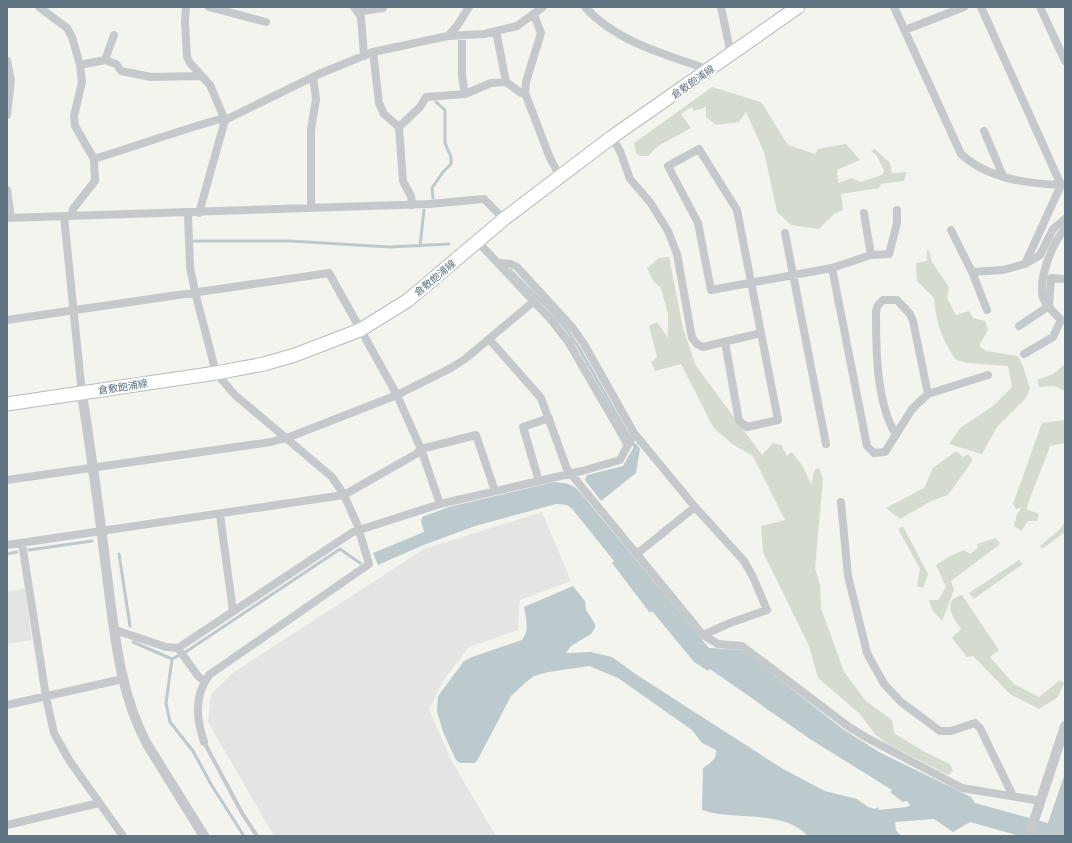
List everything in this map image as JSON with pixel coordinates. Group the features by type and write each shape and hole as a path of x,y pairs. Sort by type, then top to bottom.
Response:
{"main road":[{"name":"倉敷飽浦線","path":"7,404 82,394 264,364 295,355 360,330 406,301 504,219 612,137 710,70 798,7"}],"street":[{"path":"39,7 67,28 72,37 80,66 82,82 74,116 75,126 94,159 94,181 68,216 73,311 82,394 94,468 114,630 123,679 128,700 139,729 204,836"},
{"path":"186,7 185,22 187,57 210,85 225,120 199,213"},
{"path":"209,7 266,22"},
{"path":"356,10 383,7"},
{"path":"448,36 457,26 469,7"},
{"path":"94,159 181,130 220,119 225,120 313,77 373,52 448,36 462,36 517,26 543,7"},
{"path":"585,7 594,17 641,45 710,70"},
{"path":"721,7 731,55"},
{"path":"894,7 961,154 974,165 1024,183 1063,185"},
{"path":"905,30 964,7"},
{"path":"981,7 1063,185"},
{"path":"1040,7 1065,61"},
{"path":"356,10 362,16 364,56"},
{"path":"534,15 541,33 526,82 525,93 550,158 560,177"},
{"path":"496,31 506,82"},
{"path":"105,60 114,35"},
{"path":"462,36 462,76 466,94"},
{"path":"373,52 378,103 384,114 399,127 403,181 411,196 412,204"},
{"path":"80,66 105,60 116,64 121,71 151,77 202,76"},
{"path":"7,61 11,80 7,115"},
{"path":"311,208 311,130 316,99 313,77"},
{"path":"399,127 420,107 426,97 466,94 491,83 506,82 521,93 525,93"},
{"path":"984,131 1003,176"},
{"path":"612,137 620,151 630,179 650,202 668,231 677,254 694,341 703,347 761,333"},
{"path":"725,342 739,421 746,428 778,420 753,284 737,210 699,149 668,166 698,223 711,290 753,284 832,268 870,255 889,254 897,223 897,210"},
{"path":"1025,264 1063,185"},
{"path":"7,190 9,218 199,213 412,204 484,199 504,219"},
{"path":"188,213 190,267 216,373 235,395 332,477 344,495 359,530 369,560 213,670 204,681 197,701 197,714 204,742"},
{"path":"864,213 870,255"},
{"path":"972,272 1003,270 1025,264 1040,255 1053,229 1065,219"},
{"path":"1024,354 1054,337 1061,320 1043,300 1043,283 1046,268 1054,246 1065,229"},
{"path":"950,230 972,272 987,310"},
{"path":"785,233 826,444"},
{"path":"478,242 533,302 554,322 570,343 631,439 744,561 754,577 767,610 730,623 703,635"},
{"path":"498,263 511,264 517,267 572,327 584,344 631,439"},
{"path":"832,268 867,446 874,453 885,452 912,409 928,394 988,375"},
{"path":"7,320 329,273 397,395 421,449 440,504"},
{"path":"1049,306 1051,278 1065,279"},
{"path":"896,435 888,422 876,359 876,311 878,305 883,300 892,298 898,300 910,314 913,321 928,394"},
{"path":"7,480 271,442 285,438 397,395 460,363 533,302"},
{"path":"1019,326 1049,306"},
{"path":"489,339 541,398 570,474 638,553 703,635 718,644 742,646 849,727 956,786 971,790 1041,801"},
{"path":"539,481 523,427 549,418"},
{"path":"7,545 220,515 344,495 416,454 421,449 476,435 495,491"},
{"path":"181,652 234,611 359,530 440,504 570,474 620,460 631,439"},
{"path":"842,502 848,576 867,653 884,684 901,702 940,730 950,730 975,723 980,728 1013,796"},
{"path":"638,553 695,507"},
{"path":"220,515 234,611"},
{"path":"22,543 51,723 59,744 123,836"},
{"path":"114,630 181,652 204,681"},
{"path":"7,705 123,679"},
{"path":"1029,836 1065,726"},
{"path":"7,825 99,802"}],"lane":[{"path":"204,742 242,813 257,836"}],"shaded area":[{"path":"712,87 761,102 788,145 815,154 818,149 846,144 860,160 837,170 838,183 852,178 860,182 882,175 884,170 876,155 871,151 875,149 890,163 892,173 907,172 904,181 881,184 879,188 841,194 843,210 834,214 819,229 791,225 777,212 764,152 746,112 739,122 716,125 706,117 706,107 694,111 692,107 681,114 691,128 658,146 648,156 641,156 636,153 634,143"},
{"path":"927,249 930,253 932,262 949,287 947,298 956,315 969,311 973,318 985,321 988,330 979,346 986,351 1018,356 1030,388 1026,398 997,427 982,454 949,444 960,428 993,406 1012,387 1008,366 968,363 956,360 947,346 940,330 934,298 917,281 916,263 927,261"},
{"path":"669,257 683,328 696,366 762,455 773,443 781,445 787,456 792,452 804,468 811,485 815,469 819,468 823,479 815,568 820,585 821,608 844,672 866,701 892,720 894,733 925,752 950,764 953,771 948,775 886,743 875,734 859,713 818,678 809,646 763,552 761,526 785,520 753,456 732,444 713,427 681,364 655,371 651,362 657,357 649,326 657,322 668,338 668,314 661,288 654,282 647,268 659,258"},
{"path":"1065,364 1065,391 1054,386 1039,387 1037,380 1053,374"},
{"path":"1065,420 1065,443 1050,446 1026,509 1039,514 1037,521 1028,521 1021,531 1014,526 1017,514 1022,507 1016,509 1013,504 1042,423"},
{"path":"636,443 640,449 636,473 601,501 585,480 587,475 623,466"},
{"path":"956,451 963,457 968,454 973,460 948,495 931,501 900,519 886,508 924,488 933,468"},
{"path":"554,482 571,485 579,491 709,648 742,650 844,730 881,753 971,797 975,803 1048,823 1065,773 1065,836 1020,836 970,822 953,832 934,819 895,822 896,830 901,836 808,836 798,828 786,822 758,817 714,813 702,810 703,768 714,759 716,750 702,743 692,730 618,678 589,666 549,672 534,676 511,696 477,761 474,763 460,763 456,760 443,732 437,711 438,696 464,661 522,640 527,628 524,607 573,586 585,601 586,610 595,624 595,628 591,634 571,646 566,653 591,652 612,657 637,675 783,769 825,791 857,799 868,807 875,809 878,807 879,810 907,807 910,805 907,801 903,802 890,792 892,790 810,739 710,669 708,671 694,662 652,611 650,613 612,563 614,561 573,510 567,505 556,504 475,526 421,546 378,565 373,553 424,532 421,521 422,517 449,507"},
{"path":"542,512 571,581 520,600 518,630 469,647 443,681 429,709 451,760 496,836 274,836 208,722 211,694 234,672 424,549"},
{"path":"1065,522 1065,532 1042,549 1040,546 1060,529"},
{"path":"903,526 928,574 923,588 917,586 920,569 898,529"},
{"path":"996,538 1000,544 951,581 954,590 942,621 932,610 929,600 938,600 946,587 936,565 950,556 964,550 970,554 978,548 977,544"},
{"path":"1019,560 1023,564 974,599 969,593"},
{"path":"25,589 32,640 7,644 7,591"},
{"path":"962,595 999,650 990,657 1014,684 1039,697 1060,680 1064,683 1058,697 1039,709 1010,694 973,656 967,657 952,638 961,629 952,615 950,605 955,597"}],"waterway":[{"path":"433,198 432,188 443,172 451,164 451,157 445,143 445,110 436,102"},
{"path":"420,246 424,210"},
{"path":"194,241 290,241 390,247 449,244"},
{"path":"510,270 549,309 567,330 579,348 635,447"},
{"path":"29,550 92,541"},
{"path":"172,659 187,651 340,549 360,563"},
{"path":"7,554 17,552"},
{"path":"119,554 130,626"},
{"path":"133,642 172,659 166,703 170,722 193,751 212,786 244,836"}]}
